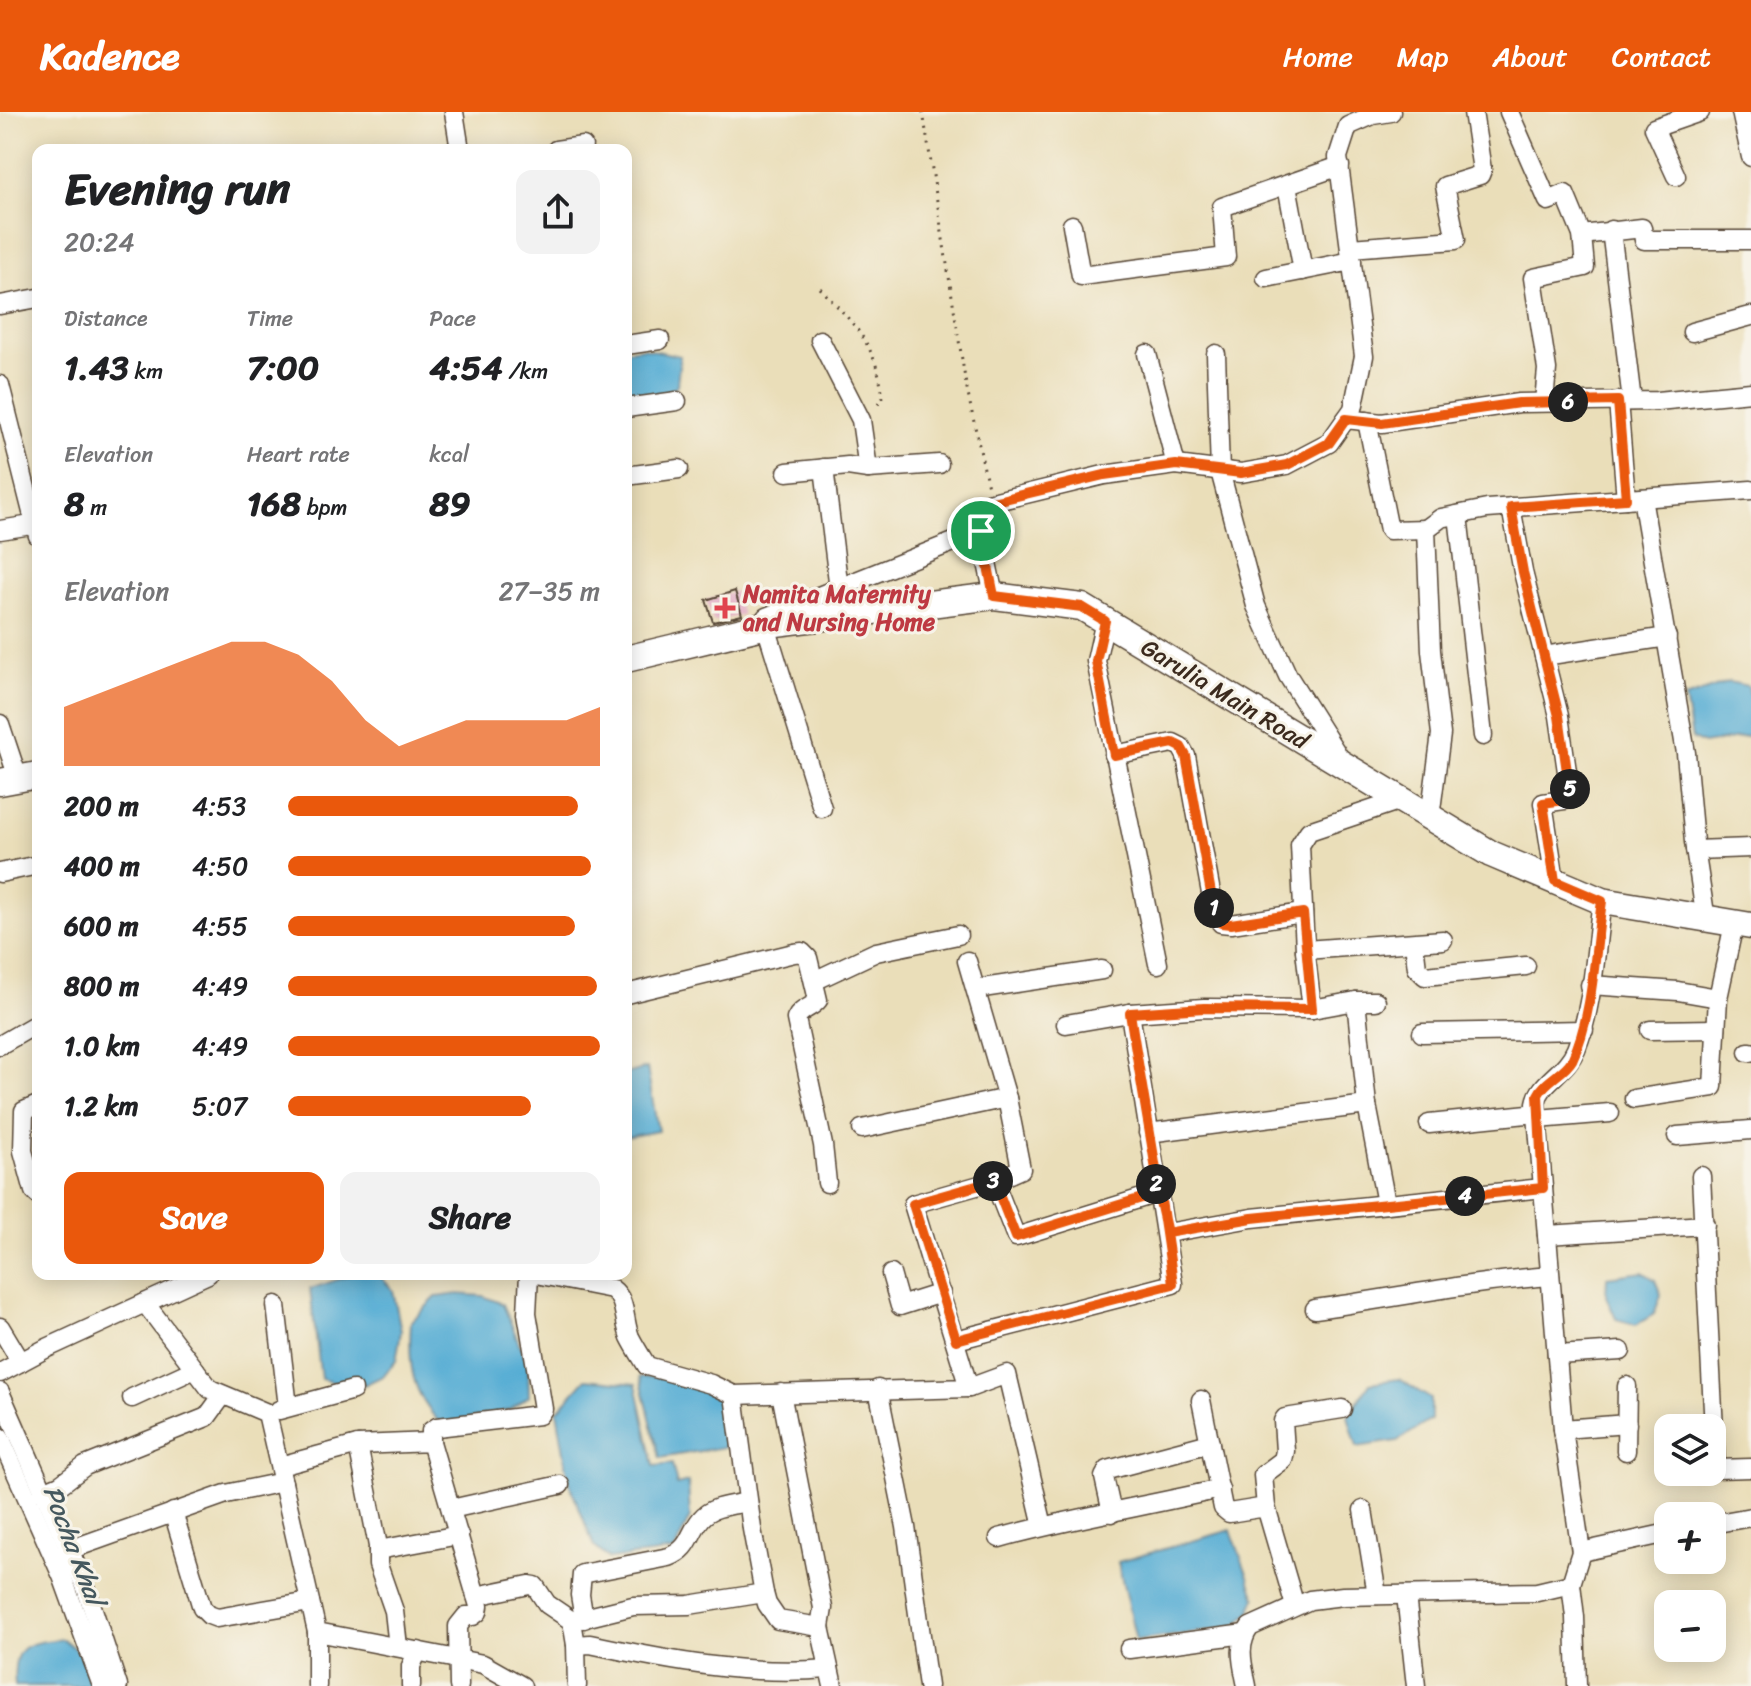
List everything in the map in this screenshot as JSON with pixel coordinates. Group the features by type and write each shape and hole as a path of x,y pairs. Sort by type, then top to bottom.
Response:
{"street":[{"path":"454,112 459,144"},
{"path":"994,596 977,515 979,509 991,502 1104,475 1176,465 1241,473 1287,465 1329,443 1353,409 1364,356 1338,157 1348,126 1373,115 1391,112"},
{"path":"1266,278 1303,271 1351,255 1456,240 1445,186 1480,175 1473,112"},
{"path":"1509,112 1548,201 1565,194 1582,235 1585,267 1533,278 1547,369 1544,402"},
{"path":"1676,176 1654,128 1700,112"},
{"path":"1741,112 1751,157"},
{"path":"1072,225 1081,276 1226,257 1222,207 1340,166"},
{"path":"1287,185 1303,271"},
{"path":"1582,235 1642,228 1644,240 1751,240"},
{"path":"1611,230 1634,498 1667,637 1686,753 1695,850 1706,920"},
{"path":"0,305 32,299"},
{"path":"1692,332 1751,316"},
{"path":"632,344 660,340"},
{"path":"820,340 861,420 868,469"},
{"path":"1147,354 1176,465"},
{"path":"1216,354 1220,471 1256,606 1288,676 1345,766"},
{"path":"0,385 8,449 32,514"},
{"path":"1346,419 1382,423 1519,403 1625,401 1751,392"},
{"path":"632,407 677,401"},
{"path":"1367,421 1389,530 1426,529 1441,518 1511,507 1751,490"},
{"path":"787,472 848,466 868,469 939,464"},
{"path":"824,468 839,589"},
{"path":"632,475 679,469"},
{"path":"1511,507 1523,572 1559,716 1571,799 1543,803 1555,881"},
{"path":"1458,515 1483,736"},
{"path":"0,530 32,528"},
{"path":"1426,529 1431,651 1441,734 1430,817"},
{"path":"822,808 757,628 762,618 981,531"},
{"name":"Garulia Main Road","path":"632,658 757,628 994,596 1082,607 1491,854 1602,901 1742,925"},
{"path":"1105,621 1096,661 1158,964"},
{"path":"1544,656 1667,637"},
{"path":"0,724 19,778"},
{"path":"1114,755 1173,743 1181,747 1186,756 1215,915 1221,923 1303,913"},
{"path":"1312,1009 1305,950 1300,845 1309,831 1401,800"},
{"path":"1695,850 1751,848"},
{"path":"0,873 32,866"},
{"path":"1577,1686 1571,1584 1581,1552 1563,1429 1537,1116 1541,1089 1570,1064 1584,1030 1602,901"},
{"path":"1634,1099 1713,1087 1718,998 1742,925"},
{"path":"814,981 876,952 958,935"},
{"path":"1305,950 1443,940"},
{"path":"1414,943 1417,968 1425,976 1526,966"},
{"path":"632,993 802,952 808,958 818,1000 796,1019 808,1063 827,1183"},
{"path":"967,961 1007,1098 1021,1169 994,1181 913,1204 969,1388"},
{"path":"976,989 1102,970"},
{"path":"1590,985 1678,991 1718,998"},
{"path":"1356,1001 1367,1105 1386,1203"},
{"path":"1066,1024 1130,1013 1204,1008 1312,1009 1356,1001 1376,1001"},
{"path":"956,1340 1173,1284 1130,1013"},
{"path":"0,1045 32,1026"},
{"path":"1650,1030 1716,1029"},
{"path":"1422,1033 1584,1030"},
{"path":"862,1129 1007,1098"},
{"path":"1148,1133 1367,1105"},
{"path":"32,1108 24,1111 23,1151 32,1177"},
{"path":"1429,1124 1610,1113"},
{"path":"1677,1136 1751,1130"},
{"path":"1701,1176 1716,1469 1751,1468"},
{"path":"994,1181 1016,1237 1158,1193"},
{"path":"1167,1233 1252,1218 1543,1188"},
{"path":"1547,1235 1705,1225"},
{"path":"891,1274 900,1306 941,1293"},
{"path":"1315,1309 1401,1298 1493,1280 1550,1276"},
{"path":"0,1373 195,1280"},
{"path":"459,1686 458,1626 466,1616 478,1612 431,1442 431,1431 437,1427 539,1415 543,1409 527,1313 529,1280"},
{"path":"566,1280 612,1289 623,1301 625,1323 647,1366 711,1384 734,1395 969,1388 1007,1374 1043,1526"},
{"path":"145,1303 210,1389 223,1395 267,1413 353,1390"},
{"path":"276,1305 288,1407"},
{"path":"0,1327 21,1362"},
{"path":"1557,1355 1621,1351"},
{"path":"132,1398 195,1369"},
{"path":"1626,1451 1627,1386"},
{"path":"878,1389 906,1527 928,1686"},
{"path":"0,1392 86,1588 118,1686"},
{"path":"576,1645 590,1644 674,1662 831,1677 820,1627 823,1608 781,1393"},
{"path":"43,1492 60,1485 85,1466 207,1417 223,1395"},
{"path":"734,1395 748,1502 767,1604 778,1620 820,1627"},
{"path":"1201,1400 1225,1511 1266,1507"},
{"path":"1295,1606 1266,1507 1263,1475 1283,1460 1285,1418 1342,1409"},
{"path":"267,1413 317,1632 317,1686"},
{"path":"1563,1429 1627,1424"},
{"path":"0,1437 62,1576 102,1686"},
{"path":"69,1550 358,1445 431,1442"},
{"path":"1112,1513 1104,1477 1112,1467 1210,1443"},
{"path":"358,1445 378,1550 378,1565 394,1611 398,1647"},
{"path":"451,1509 560,1485"},
{"path":"999,1538 1220,1489"},
{"path":"577,1686 576,1645 582,1574 681,1552 702,1518 717,1508 748,1502"},
{"path":"1363,1510 1377,1595"},
{"path":"173,1512 202,1608 209,1615 217,1618 310,1602"},
{"path":"1726,1521 1751,1517"},
{"path":"378,1550 459,1535"},
{"path":"1581,1552 1654,1536"},
{"path":"1247,1686 1241,1655 1245,1634 1250,1627 1310,1600 1377,1595 1537,1592 1571,1584"},
{"path":"476,1596 535,1586 547,1604 578,1620 633,1606 689,1605 764,1593"},
{"path":"1406,1595 1416,1686"},
{"path":"317,1632 483,1664 522,1686"},
{"path":"1129,1649 1245,1634"},
{"path":"411,1686 411,1666 418,1651"}],"path":[{"path":"923,112 966,385 991,502"},
{"path":"820,288 864,336 880,373 883,399 861,420"}],"water":[{"path":"643,348 680,356 677,385 666,395 632,397 632,349"},
{"path":"1729,682 1748,686 1751,736 1703,744 1692,738 1685,698"},
{"path":"647,1068 658,1131 632,1136 632,1072"},
{"path":"1643,1272 1655,1280 1661,1295 1654,1314 1636,1325 1616,1319 1606,1296 1607,1277"},
{"path":"336,1280 384,1280 393,1290 401,1331 396,1361 383,1376 364,1385 356,1376 335,1383 321,1379 310,1289"},
{"path":"458,1294 483,1296 503,1304 528,1365 529,1396 510,1410 442,1425 424,1401 414,1378 410,1352 411,1322 436,1297"},
{"path":"640,1377 679,1377 723,1399 730,1446 660,1458"},
{"path":"586,1379 636,1384 654,1466 672,1464 677,1485 688,1482 690,1517 674,1551 609,1559 594,1546 569,1482 557,1411"},
{"path":"1399,1379 1431,1399 1431,1420 1397,1441 1357,1447 1348,1416 1370,1383"},
{"path":"1231,1530 1256,1598 1250,1612 1234,1627 1136,1641 1118,1562"},
{"path":"63,1639 81,1654 91,1686 15,1686 16,1661 24,1648"}],"building":[{"path":"735,591 742,615 713,622 706,600"}],"waterway":[{"name":"Pocha Khal","path":"0,1421 7,1435"}],"place":[{"name":"Namita Maternity and Nursing Home","path":"725,608"}],"route":[{"path":"981,531 977,515 984,504 1104,475 1176,465 1241,473 1287,465 1329,443 1346,419 1382,423 1519,403 1618,401 1626,499 1511,507 1523,572 1559,716 1571,799 1543,803 1555,881 1602,901 1584,1030 1570,1064 1541,1089 1536,1103 1543,1188 1252,1218 1167,1233 1158,1193 1016,1237 994,1181 913,1204 956,1340 1173,1284 1167,1233 1130,1013 1204,1008 1312,1009 1303,913 1231,924 1221,923 1215,915 1186,756 1181,747 1173,743 1114,755 1096,661 1105,621 1082,607 994,596 981,531"}]}
